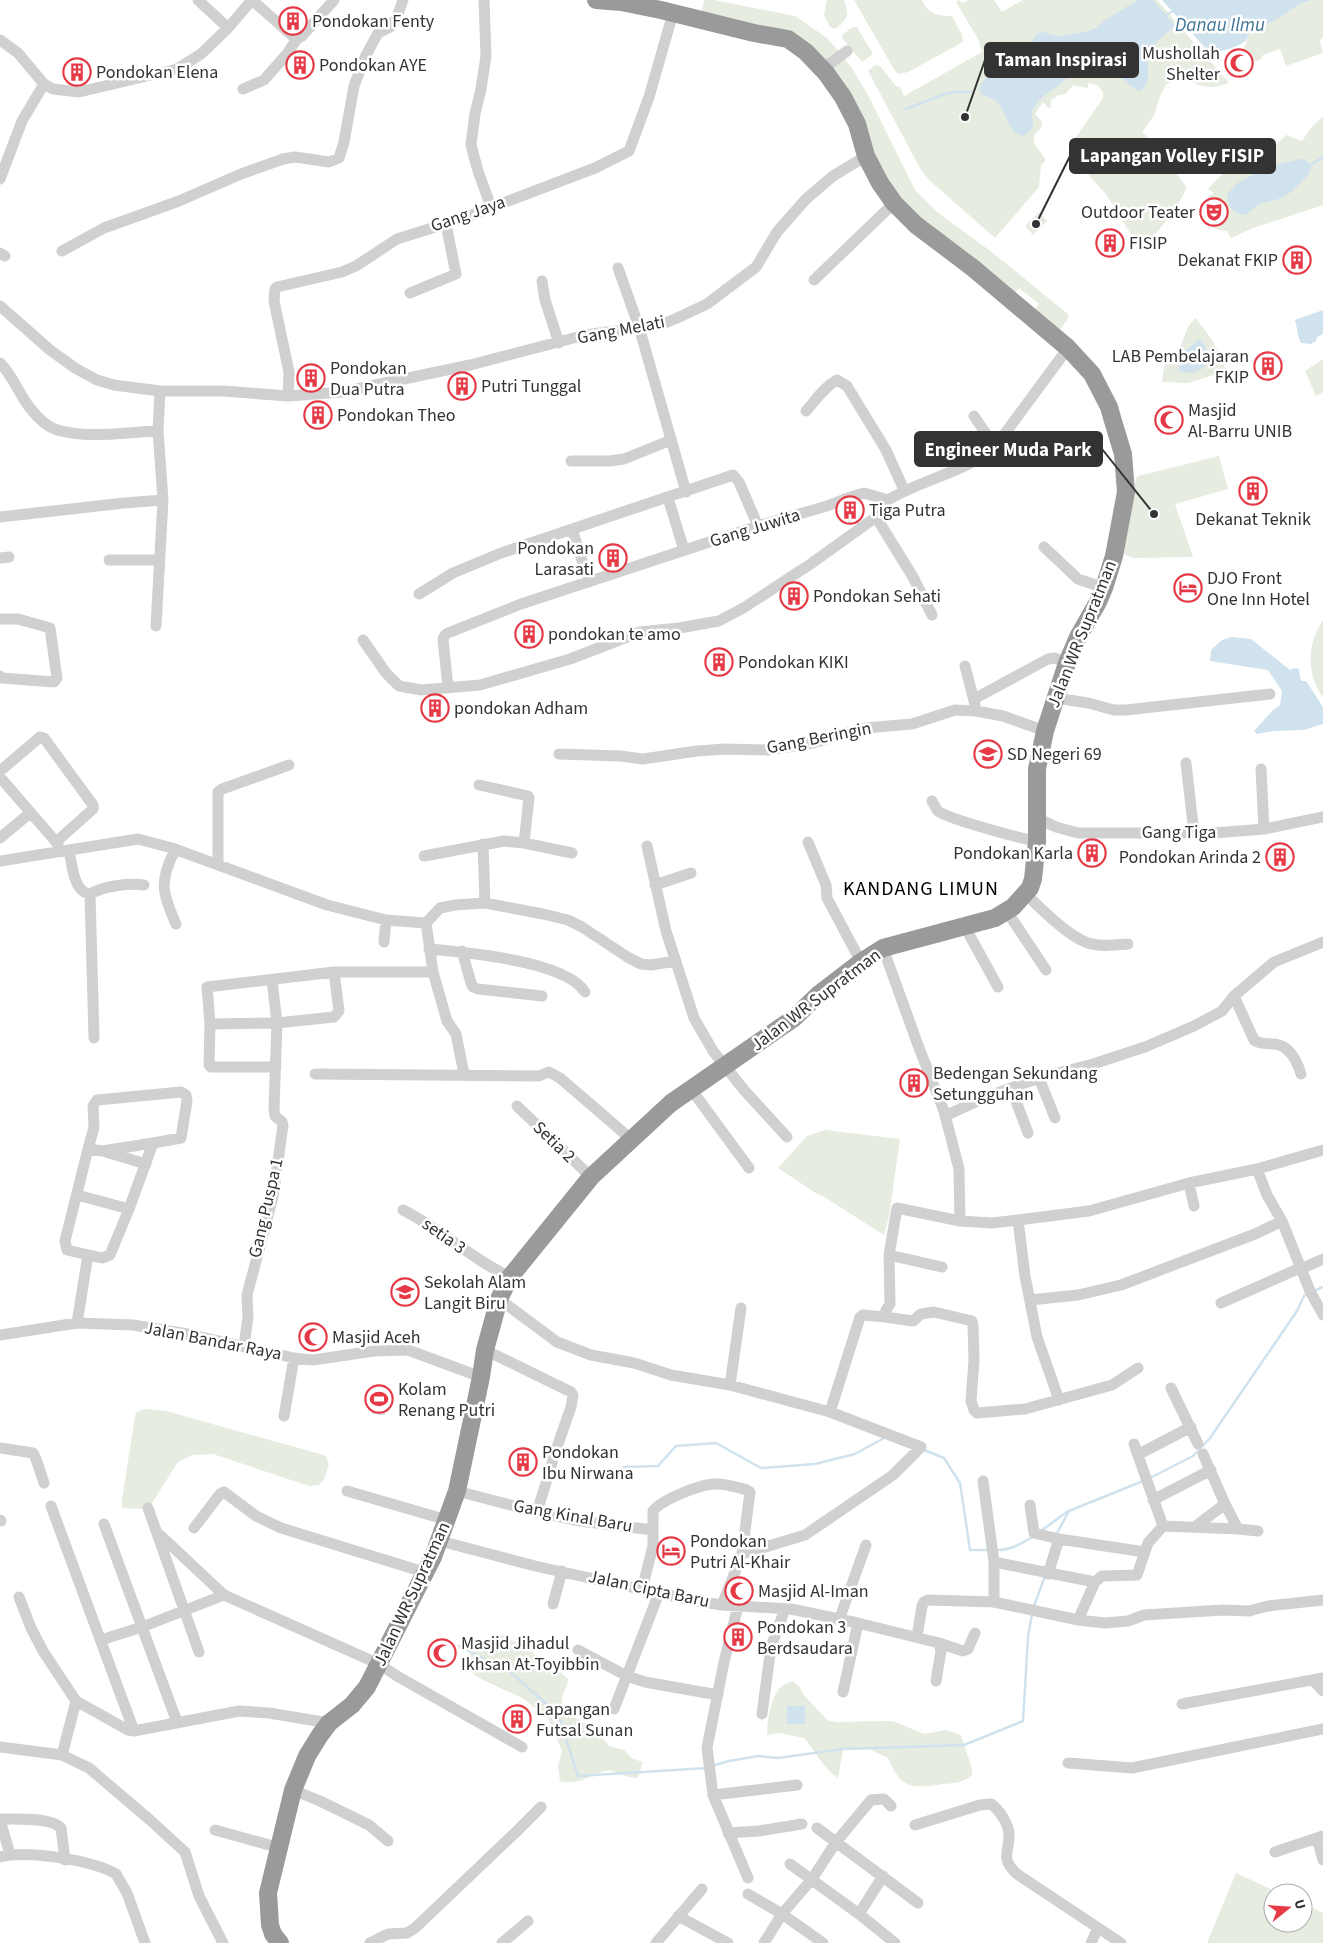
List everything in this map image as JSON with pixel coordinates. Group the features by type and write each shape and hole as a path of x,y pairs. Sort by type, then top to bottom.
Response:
{"highway":[{"name":"Jalan WR Supratman","path":"280,1943 270,1926 268,1893 293,1790 308,1756 329,1724 352,1705 367,1687 440,1541 457,1491 485,1350 498,1299 510,1277 590,1177 671,1103 794,1018 818,995 861,962 883,948 995,918 1013,907 1026,894 1033,879 1037,841 1037,769 1045,731 1067,663 1078,637 1104,588 1113,560 1126,492 1123,454 1109,407 1099,385 1086,366 1068,348 973,268 916,225 894,203 880,183 866,156 857,124 843,97 822,69 806,52 788,39 621,2 596,0"}],"street":[{"path":"198,0 228,28"},
{"path":"0,40 18,53 44,84 53,89 79,92 172,71 201,54 228,28 252,0 297,39"},
{"path":"243,89 264,80 297,39 334,0"},
{"path":"62,251 104,228 179,201 240,174 283,158 295,156 329,162 339,158 344,142 354,86 365,57 378,33 390,27 398,17 403,0"},
{"path":"484,0 486,56 471,145 478,172 492,207"},
{"name":"Gang Jaya","path":"288,396 289,372 273,294 277,287 342,272 364,261 398,239 492,207 595,168 629,152 650,97 673,13"},
{"path":"822,69 846,51"},
{"path":"0,179 22,121 44,84"},
{"name":"Gang Melati","path":"0,306 50,350 97,380 114,385 160,391 223,391 288,396 342,392 470,364 585,335 660,325 690,312 707,304 756,267 777,232 806,199 833,176 866,156"},
{"path":"814,280 894,203"},
{"path":"410,293 456,274 446,224"},
{"path":"618,268 639,327 686,492"},
{"path":"542,281 545,300 559,343"},
{"path":"363,640 386,673 399,686 421,690 480,685 570,659 640,632 719,621 745,607 812,563 876,517 888,500 904,490 981,459 995,447 1068,348"},
{"path":"0,363 30,408 42,421 56,430 93,434 158,431"},
{"path":"806,411 820,397 827,386 837,380 847,386 886,450 904,490"},
{"path":"156,626 158,560 163,500 158,431 160,391"},
{"path":"974,416 995,447"},
{"path":"571,461 624,459 671,440"},
{"path":"419,594 453,573 501,553 734,476 739,482 758,526"},
{"name":"Gang Juwita","path":"448,688 443,642 445,635 504,610 850,497 864,493 888,500"},
{"path":"668,498 684,550"},
{"path":"0,517 163,500"},
{"path":"876,517 913,577 932,615"},
{"path":"572,529 589,582"},
{"path":"1044,547 1078,579 1104,588"},
{"path":"109,560 158,560"},
{"path":"0,619 18,620 50,628 57,678 54,682 0,676"},
{"path":"974,699 1048,659 1055,658 1067,663"},
{"path":"966,666 976,711"},
{"path":"1056,698 1088,703 1114,710 1126,710 1270,694"},
{"name":"Gang Beringin","path":"559,754 620,756 643,759 696,751 725,749 768,750 813,743 865,728 912,724 955,710 976,711 1003,716 1045,731"},
{"path":"0,771 40,737 44,738 93,804 93,809 62,848"},
{"path":"1186,763 1194,833"},
{"path":"218,865 218,792 289,765"},
{"path":"1261,770 1264,829"},
{"path":"0,777 62,848 75,881 82,891 90,894"},
{"path":"479,785 528,796 524,843"},
{"path":"932,801 938,811 951,818 1024,840 1037,841"},
{"path":"0,838 30,812"},
{"name":"Gang Tiga","path":"1037,818 1056,827 1078,833 1194,833 1264,829 1323,817"},
{"path":"0,861 62,848 138,839 218,865 327,905 386,920 426,923"},
{"path":"424,856 504,841 572,852"},
{"path":"808,842 826,885 827,898 861,962"},
{"path":"483,844 485,903"},
{"path":"647,846 666,931 694,1018 712,1051 744,1090 787,1137"},
{"path":"174,850 165,871 163,886 176,924"},
{"path":"655,885 691,873"},
{"path":"90,894 96,890 111,887 144,885"},
{"path":"90,894 94,1038"},
{"path":"1026,894 1065,928 1088,943 1128,944"},
{"path":"464,1074 456,1034 447,1021 433,972 429,949 426,923 440,908 485,903 568,920 641,964 651,965 676,961"},
{"path":"1006,910 1046,970"},
{"path":"384,942 386,920"},
{"path":"965,927 998,987"},
{"path":"945,1116 984,1098 1039,1078 1145,1047 1186,1030 1222,1011 1234,996 1274,962 1323,942"},
{"path":"883,948 945,1116 960,1170 960,1222"},
{"path":"429,949 525,962 561,974 581,986 586,992"},
{"path":"462,952 471,983 474,987 542,996"},
{"path":"276,1070 211,1067 208,1062 210,1024 207,987 334,972 433,972"},
{"path":"210,1024 277,1023 334,1017 339,1011 334,972"},
{"name":"Gang Puspa 1","path":"244,1346 248,1316 246,1295 273,1197 283,1125 275,1116 277,1023 272,980"},
{"path":"1234,996 1254,1040 1260,1044 1274,1044 1284,1048 1297,1061 1301,1074"},
{"path":"315,1074 539,1076 549,1072 560,1078 632,1140"},
{"path":"1039,1078 1055,1118"},
{"path":"1011,1088 1028,1133"},
{"path":"691,1089 749,1168"},
{"path":"102,1151 181,1138 186,1095 181,1092 97,1100 93,1106 94,1128 65,1246 67,1250 102,1258 110,1255 153,1143"},
{"name":"Setia 2","path":"518,1106 590,1177"},
{"path":"88,1149 102,1151 146,1164"},
{"path":"885,1317 891,1296 889,1255 897,1208 960,1222 992,1223 1089,1211 1189,1183 1257,1169 1323,1150"},
{"path":"1257,1169 1267,1195 1282,1221 1300,1269 1323,1315"},
{"path":"1189,1183 1194,1206"},
{"path":"77,1195 129,1209"},
{"name":"setia 3","path":"403,1210 419,1218 464,1251 510,1277"},
{"path":"1018,1220 1025,1276 1038,1337 1058,1400"},
{"path":"1030,1300 1078,1295 1121,1285 1255,1234 1282,1221"},
{"path":"77,1323 88,1255"},
{"path":"889,1255 942,1268"},
{"path":"1221,1303 1323,1259"},
{"path":"498,1299 557,1342 591,1355 634,1363 671,1375 730,1385 830,1412 920,1449 893,1475 805,1535 742,1554 722,1605"},
{"path":"730,1385 741,1308"},
{"path":"830,1412 860,1317 863,1315 913,1322 921,1314 934,1312 972,1321 974,1325 974,1360 971,1401 977,1414 1025,1410 1112,1386 1138,1368"},
{"name":"Jalan Bandar Raya","path":"0,1336 77,1323 133,1325 244,1346 294,1358 313,1360 374,1351 408,1350 481,1377"},
{"path":"485,1350 536,1374 571,1392 573,1395 571,1407 537,1512"},
{"path":"284,1416 294,1358"},
{"path":"1171,1388 1238,1529"},
{"path":"1163,1526 1136,1449 1191,1427"},
{"path":"0,1448 33,1453 44,1483"},
{"path":"1153,1500 1211,1470"},
{"path":"983,1481 992,1555 994,1602"},
{"name":"Gang Kinal Baru","path":"457,1491 580,1521 653,1530 653,1511 655,1508 696,1488 724,1484 747,1490 751,1496 744,1530 742,1554"},
{"path":"347,1491 447,1520"},
{"path":"194,1528 220,1494 224,1492 256,1516 281,1528 424,1572"},
{"path":"1196,1526 1225,1504"},
{"path":"1030,1505 1037,1533 1144,1552"},
{"path":"51,1506 134,1731"},
{"path":"148,1508 199,1652"},
{"path":"104,1524 177,1722"},
{"path":"1078,1620 1095,1582 1102,1576 1137,1575 1140,1571 1148,1543 1163,1526 1196,1526 1258,1531"},
{"path":"642,1589 653,1546 653,1530"},
{"path":"158,1533 224,1595 379,1664 522,1747"},
{"path":"1045,1573 1057,1538"},
{"name":"Jalan Cipta Baru","path":"440,1541 535,1566 562,1570 690,1600 722,1605 785,1609 858,1623 917,1637 964,1651 968,1649 975,1633"},
{"path":"839,1620 866,1545"},
{"path":"992,1555 1045,1573 1095,1582"},
{"path":"553,1604 562,1570"},
{"path":"614,1710 660,1593"},
{"path":"101,1640 142,1627 224,1595"},
{"path":"18,1597 43,1652 76,1701 123,1727 134,1731 239,1710 269,1713 329,1724"},
{"path":"917,1637 922,1606 928,1600 994,1602 1078,1620 1105,1623 1128,1622 1144,1616 1223,1610 1249,1611 1268,1606 1323,1600"},
{"path":"738,1606 724,1662 707,1748 713,1795 748,1878"},
{"path":"762,1714 771,1647 785,1609"},
{"path":"843,1692 858,1623"},
{"path":"936,1681 942,1651 939,1643"},
{"path":"578,1650 628,1676 645,1682 718,1695"},
{"path":"1182,1704 1319,1679 1323,1691"},
{"path":"62,1755 76,1701"},
{"path":"1068,1763 1132,1768 1323,1729"},
{"path":"0,1746 62,1755 89,1768 185,1852 194,1874 199,1896 223,1943"},
{"path":"713,1795 797,1785"},
{"path":"293,1790 369,1825 388,1841"},
{"path":"764,1943 782,1914 812,1879 836,1842 871,1800 884,1798 891,1806"},
{"path":"915,1824 991,1804 1001,1815 1010,1832 1006,1854 1010,1868 1121,1943"},
{"path":"370,1943 388,1934 407,1933 414,1928 541,1806"},
{"path":"65,1860 61,1828 58,1825 47,1821 0,1819 5,1856 48,1856 65,1860 84,1861 116,1874 122,1881 145,1943"},
{"path":"728,1833 759,1831 802,1824"},
{"path":"816,1828 918,1903"},
{"path":"215,1830 280,1848"},
{"path":"1275,1852 1320,1837 1323,1860"},
{"path":"790,1864 859,1914 895,1943"},
{"path":"859,1914 883,1876"},
{"path":"656,1943 702,1889"},
{"path":"748,1894 782,1914 823,1943"},
{"path":"678,1916 728,1943"},
{"path":"502,1943 528,1921"},
{"path":"1092,1943 1098,1928"}],"shaded area":[{"path":"704,0 714,0 795,16 827,38 853,70 869,97 915,190 937,212 993,253 1068,314 1068,319 1058,332 1034,311 1039,304 1019,288 1014,294 940,236 895,194 819,59 701,13"},
{"path":"827,0 844,0 846,6 846,19 835,29 830,27 824,15"},
{"path":"854,0 922,0 930,11 952,16 962,35 963,42 908,72 899,74 895,71"},
{"path":"959,0 962,3 968,0 994,0 1002,12 1023,0 1157,0 1229,83 1210,87 1195,83 1183,75 1166,85 1160,96 1154,116 1142,132 1153,142 1187,188 1177,206 1159,230 1140,249 1106,194 1089,176 1089,171 1073,147 1074,140 1103,98 1103,92 1097,85 1089,83 1087,88 1073,85 1066,94 1059,95 1051,100 1051,107 1048,108 1043,102 1035,114 1042,122 1042,127 1034,135 1034,143 1046,160 1041,165 1039,187 995,238 929,180 920,168 868,71 875,65 880,66 896,86 900,87 904,96 982,52 978,39 956,2"},
{"path":"1312,0 1323,0 1323,37 1320,40 1323,53 1286,66 1280,49 1263,55 1261,59 1255,62 1244,48 1249,34 1296,6"},
{"path":"853,27 857,27 873,54 862,62 842,38 843,34"},
{"path":"1323,116 1323,205 1253,228 1231,238 1227,231 1219,230 1208,223 1204,211 1205,205 1214,193 1208,189 1221,176 1240,162 1276,144 1286,135 1302,141 1310,129"},
{"path":"1039,212 1047,221 1033,235 1025,226"},
{"path":"1195,318 1214,343 1226,371 1188,383 1162,382 1165,360 1178,353 1188,327"},
{"path":"1323,359 1323,392 1316,396 1305,371"},
{"path":"1219,456 1228,489 1175,504 1193,557 1133,558 1124,554 1122,549 1138,476"},
{"path":"1323,620 1323,697 1317,688 1311,669 1311,649"},
{"path":"825,1130 900,1139 889,1216 884,1235 778,1168 807,1136"},
{"path":"144,1409 166,1411 326,1456 329,1464 324,1479 319,1485 309,1486 213,1454 192,1455 178,1462 150,1506 144,1509 122,1508 135,1416 136,1413"},
{"path":"503,1635 545,1662 557,1664 557,1669 568,1679 562,1698 566,1710 577,1719 603,1731 601,1736 609,1746 624,1750 633,1759 643,1762 638,1778 628,1777 610,1770 580,1781 560,1781 558,1766 562,1751 549,1720 524,1699 481,1679 468,1670 463,1662 473,1650 477,1641"},
{"path":"793,1681 827,1720 836,1722 896,1722 924,1734 946,1730 961,1735 972,1769 972,1775 965,1780 955,1783 923,1786 909,1785 898,1776 888,1758 869,1749 843,1750 838,1778 824,1765 804,1738 780,1733 767,1735 772,1702 782,1686"},
{"path":"1236,1873 1263,1886 1263,1933 1313,1933 1313,1908 1323,1913 1323,1943 1207,1943"}],"water":[{"path":"1138,0 1153,0 1175,26 1152,48 1148,57 1147,83 1139,91 1120,77 1099,69 1088,68 1078,70 1038,102 1031,115 1032,128 1022,136 1010,126 999,104 981,94 979,88 989,76 997,70 1012,68 1015,63 1031,55 1033,40 1036,34 1043,32 1058,36 1086,32 1096,28 1105,20"},
{"name":"Danau Ilmu","path":"1162,0 1312,0 1252,31 1243,43 1218,52 1209,52"},
{"path":"1300,159 1306,160 1311,165 1310,173 1292,191 1282,198 1259,204 1245,215 1234,212 1227,194 1239,182 1253,175 1255,170"},
{"path":"1323,310 1323,334 1317,337 1316,341 1311,344 1301,343 1295,320"},
{"path":"1198,340 1201,340 1206,348 1205,366 1192,372 1178,370 1185,351"},
{"path":"1232,637 1251,639 1290,670 1294,668 1299,669 1300,678 1302,681 1306,681 1323,707 1323,724 1304,730 1257,734 1254,731 1280,705 1282,691 1268,670 1210,661 1211,650 1222,640"},
{"name":"Kolam Renang Putri","path":"373,1385 386,1385 385,1415 372,1414"},
{"path":"787,1706 805,1706 805,1724 787,1724"}],"waterway":[{"path":"1166,15 1173,11"},
{"path":"906,109 945,94 971,92"},
{"path":"1311,165 1323,157"},
{"path":"1314,1291 1323,1287"},
{"path":"1150,1478 1193,1456 1210,1438 1307,1294"},
{"path":"624,1467 658,1466 676,1446 716,1443 761,1468 815,1464 855,1454 884,1438"},
{"path":"924,1450 944,1458 960,1483 970,1550 990,1550"},
{"path":"1056,1535 1069,1511 1143,1481"},
{"path":"1041,1531 1068,1511"},
{"path":"996,1550 1010,1548 1032,1537"},
{"path":"1034,1606 1045,1576"},
{"path":"712,1766 758,1756 778,1758 843,1749 964,1745 1023,1721 1028,1637 1032,1614"},
{"path":"459,1646 510,1672 558,1714 578,1776 707,1768"}],"place":[{"name":"Pondokan Fenty","path":"293,21"},
{"name":"Mushollah Shelter","path":"1239,63"},
{"name":"Pondokan AYE","path":"300,65"},
{"name":"Pondokan Elena","path":"77,72"},
{"name":"Taman Inspirasi","path":"965,117"},
{"name":"Outdoor Teater","path":"1214,212"},
{"name":"Lapangan Volley FISIP","path":"1036,224"},
{"name":"FISIP","path":"1110,243"},
{"name":"Dekanat FKIP","path":"1297,260"},
{"name":"LAB Pembelajaran FKIP","path":"1268,366"},
{"name":"Pondokan Dua Putra","path":"311,378"},
{"name":"Putri Tunggal","path":"462,386"},
{"name":"Pondokan Theo","path":"318,415"},
{"name":"Masjid Al-Barru UNIB","path":"1169,420"},
{"name":"Dekanat Teknik","path":"1253,491"},
{"name":"Tiga Putra","path":"850,510"},
{"name":"Engineer Muda Park","path":"1154,514"},
{"name":"Pondokan Larasati","path":"613,558"},
{"name":"DJO Front One Inn Hotel","path":"1188,588"},
{"name":"Pondokan Sehati","path":"794,596"},
{"name":"pondokan te amo","path":"529,634"},
{"name":"Pondokan KIKI","path":"719,662"},
{"name":"pondokan Adham","path":"435,708"},
{"name":"SD Negeri 69","path":"988,754"},
{"name":"Pondokan Karla","path":"1092,853"},
{"name":"Pondokan Arinda 2","path":"1280,857"},
{"name":"Bedengan Sekundang Setungguhan","path":"914,1083"},
{"name":"Sekolah Alam Langit Biru","path":"405,1292"},
{"name":"Masjid Aceh","path":"313,1337"},
{"name":"Kolam Renang Putri","path":"379,1399"},
{"name":"Pondokan Ibu Nirwana","path":"523,1462"},
{"name":"Pondokan Putri Al-Khair","path":"671,1551"},
{"name":"Masjid Al-Iman","path":"739,1591"},
{"name":"Pondokan 3 Berdsaudara","path":"738,1637"},
{"name":"Masjid Jihadul Ikhsan At-Toyibbin","path":"442,1653"},
{"name":"Lapangan Futsal Sunan","path":"517,1719"}],"district":[{"name":"KANDANG LIMUN","path":"921,889"}]}
